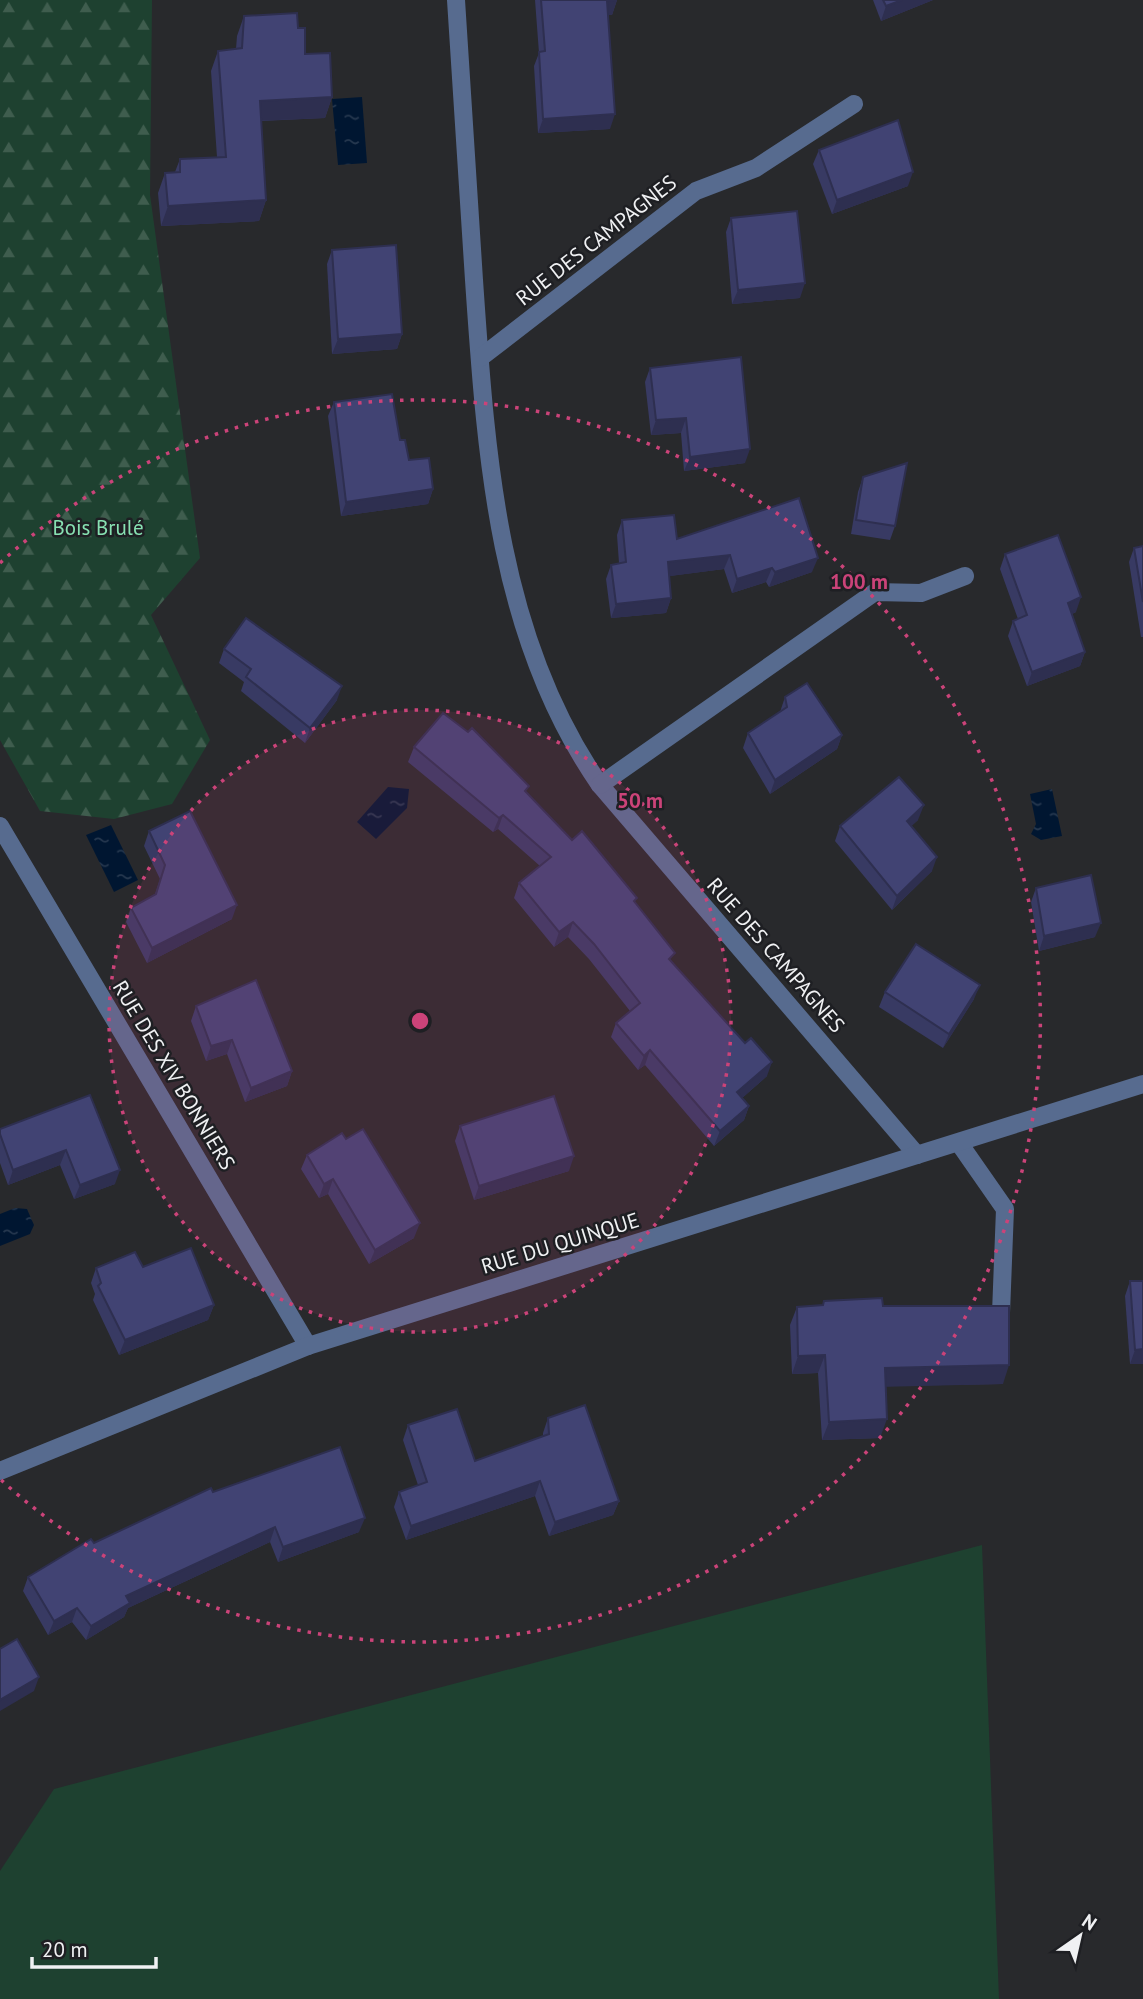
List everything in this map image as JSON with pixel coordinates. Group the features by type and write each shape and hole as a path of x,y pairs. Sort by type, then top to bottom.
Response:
{"street":[{"name":"RUE DES CAMPAGNES","path":"456,0 480,358 501,541 530,651 575,749 600,785 917,1155"},
{"name":"RUE DES CAMPAGNES","path":"480,358 696,191 756,168 854,104"},
{"path":"600,785 875,592 921,593 965,576"},
{"name":"RUE DES XIV BONNIERS","path":"0,827 308,1346"},
{"name":"RUE DU QUINQUE","path":"0,1471 308,1346 1143,1084"},
{"path":"959,1143 1005,1209 1001,1313"}],"green space":[{"name":"Bois Brulé","path":"0,0 152,0 150,195 200,558 151,615 210,740 172,804 114,819 40,811 0,740"},
{"path":"982,1545 999,1999 0,1999 0,1871 54,1789"}],"water":[{"path":"362,97 367,163 338,165 332,99"},
{"path":"388,787 409,789 407,808 376,839 357,822"},
{"path":"1052,789 1062,836 1041,840 1031,834 1036,824 1030,794"},
{"path":"111,825 138,880 114,892 86,835"},
{"path":"15,1208 27,1209 34,1225 30,1234 0,1246 0,1214"}],"building":[{"path":"541,0 617,0 607,1 615,114 543,119 539,52 545,51"},
{"path":"883,0 902,0 886,6"},
{"path":"297,13 298,28 305,28 305,54 330,53 332,97 260,101 266,200 168,206 165,173 180,172 180,159 226,157 218,51 242,48 244,16"},
{"path":"898,120 913,172 837,200 819,150"},
{"path":"797,211 805,283 738,290 731,218"},
{"path":"396,245 402,334 338,339 332,250"},
{"path":"741,357 750,449 690,457 686,418 656,420 650,368"},
{"path":"392,394 400,440 405,440 409,460 429,458 433,489 346,502 334,402"},
{"path":"907,463 895,526 856,520 863,477"},
{"path":"799,498 818,558 775,572 772,568 737,579 730,555 668,562 671,598 616,604 611,565 626,562 622,520 674,515 677,539"},
{"path":"1058,535 1081,597 1068,603 1085,652 1032,672 1013,621 1027,615 1005,554"},
{"path":"1143,546 1143,602 1134,548"},
{"path":"246,618 342,686 310,728 246,677 251,669 224,649"},
{"path":"807,683 842,735 775,780 748,733 787,707 785,697"},
{"path":"443,713 468,732 472,728 529,786 525,791 572,840 582,831 637,898 634,901 675,953 669,959 745,1043 751,1038 772,1062 737,1092 749,1106 720,1131 650,1050 644,1056 616,1023 640,1003 594,944 573,922 559,932 519,883 551,857 503,815 499,818 414,747"},
{"path":"899,777 924,805 907,821 937,857 897,896 840,826"},
{"path":"190,811 237,905 152,948 131,908 156,894 165,865 149,831"},
{"path":"1091,875 1101,923 1044,936 1036,888"},
{"path":"916,944 980,985 949,1034 885,992"},
{"path":"256,980 292,1071 251,1088 232,1040 211,1046 196,1006"},
{"path":"90,1095 120,1170 80,1185 66,1150 13,1170 0,1129"},
{"path":"554,1096 574,1156 479,1186 460,1126"},
{"path":"363,1129 420,1223 375,1250 333,1179 324,1184 307,1155 342,1133 346,1139"},
{"path":"191,1248 214,1305 125,1340 98,1286 101,1283 96,1268 135,1252 143,1267"},
{"path":"1130,1281 1143,1281 1143,1349 1135,1350"},
{"path":"882,1298 883,1306 1009,1306 1009,1365 885,1368 887,1419 829,1422 825,1355 798,1356 797,1307 823,1305 824,1301"},
{"path":"585,1405 619,1501 555,1522 540,1481 411,1526 399,1492 427,1482 408,1425 457,1409 475,1461 549,1434 548,1418"},
{"path":"340,1447 365,1518 283,1547 275,1527 126,1596 130,1603 91,1626 77,1608 54,1621 28,1577 91,1539 94,1543 211,1488 213,1492"},
{"path":"17,1639 39,1677 0,1700 0,1649"}]}
